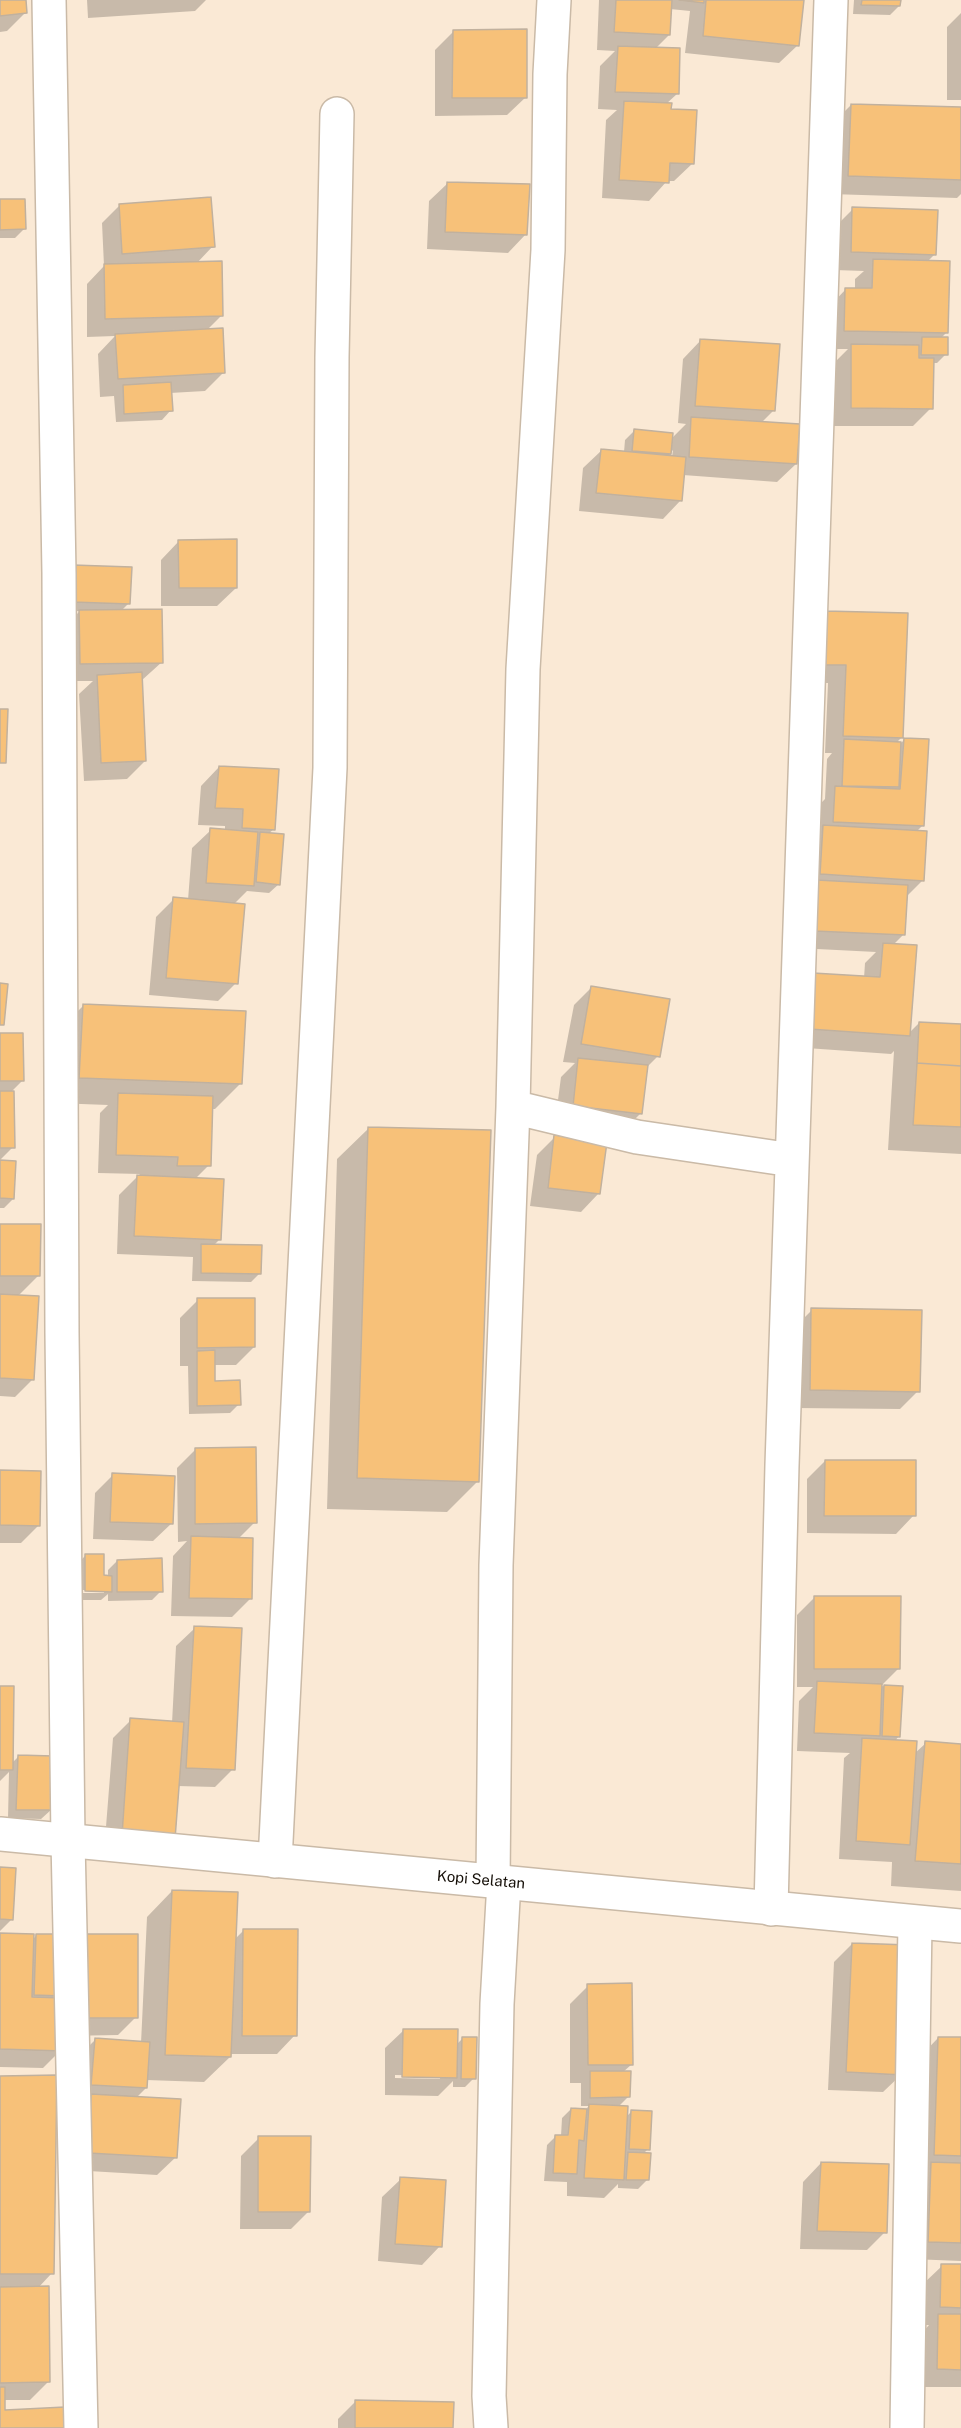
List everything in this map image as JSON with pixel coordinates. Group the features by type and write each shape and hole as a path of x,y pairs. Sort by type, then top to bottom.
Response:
{"street":[{"path":"49,0 59,573 62,1333 68,1841 81,2428"},
{"path":"491,2428 489,2396 498,1882 496,1566 513,1107 523,669 548,250 550,74 554,0"},
{"path":"771,1909 792,1160 831,0"},
{"path":"274,1861 330,768 332,357 337,114"},
{"path":"513,1107 637,1137 792,1160"},
{"name":"Kopi Selatan","path":"0,1834 961,1926"},
{"path":"908,2428 915,1923"}],"building":[{"path":"0,0 26,0 27,13 0,16"},
{"path":"616,0 672,0 670,35 614,32"},
{"path":"679,0 704,0 704,3"},
{"path":"706,0 804,0 799,46 703,36"},
{"path":"862,0 901,0 900,6 861,5"},
{"path":"527,29 527,98 452,98 453,30"},
{"path":"618,46 680,48 679,94 615,92"},
{"path":"624,101 672,103 671,109 697,110 694,164 670,163 669,183 619,180"},
{"path":"851,104 961,107 961,180 848,176"},
{"path":"447,182 530,184 527,235 445,232"},
{"path":"211,197 215,247 122,254 119,204"},
{"path":"0,199 25,199 26,229 0,230"},
{"path":"852,207 938,210 936,255 851,252"},
{"path":"873,259 950,261 948,333 844,331 845,288 872,288"},
{"path":"222,261 223,316 105,319 104,264"},
{"path":"223,328 225,373 118,379 115,334"},
{"path":"922,337 948,337 948,355 921,355"},
{"path":"700,339 780,344 775,411 695,406"},
{"path":"851,344 919,345 919,358 934,358 933,409 851,408"},
{"path":"171,382 173,411 124,414 123,385"},
{"path":"691,417 800,424 797,464 689,457"},
{"path":"634,429 673,433 671,454 632,451"},
{"path":"601,449 686,457 682,501 596,493"},
{"path":"237,539 237,588 179,588 178,540"},
{"path":"73,565 132,567 130,604 72,602"},
{"path":"162,609 163,663 80,664 79,610"},
{"path":"825,611 908,613 903,738 843,736 846,665 823,665"},
{"path":"142,672 146,761 101,763 97,675"},
{"path":"0,709 8,709 6,763 0,763"},
{"path":"904,738 929,739 924,826 833,822 835,786 900,789"},
{"path":"844,739 901,742 899,787 842,786"},
{"path":"219,766 279,769 275,830 242,828 243,809 215,808"},
{"path":"823,825 927,831 924,881 820,874"},
{"path":"210,828 258,832 254,886 206,883"},
{"path":"260,832 284,834 280,885 256,882"},
{"path":"817,880 908,885 905,935 814,931"},
{"path":"173,897 245,904 238,984 166,978"},
{"path":"883,943 917,945 910,1036 809,1029 813,973 880,977"},
{"path":"0,983 8,984 4,1025 0,1025"},
{"path":"591,986 670,999 660,1057 581,1044"},
{"path":"83,1004 246,1011 242,1084 79,1078"},
{"path":"919,1022 961,1024 961,1066 917,1063"},
{"path":"0,1033 23,1033 24,1081 0,1081"},
{"path":"578,1058 648,1065 642,1114 573,1106"},
{"path":"917,1063 961,1066 961,1127 913,1125"},
{"path":"0,1091 14,1091 15,1148 0,1148"},
{"path":"118,1093 213,1096 211,1166 177,1166 178,1157 116,1155"},
{"path":"368,1127 491,1130 479,1482 357,1478"},
{"path":"554,1135 607,1142 600,1194 548,1188"},
{"path":"0,1160 16,1161 14,1199 0,1198"},
{"path":"137,1175 224,1179 221,1240 134,1236"},
{"path":"0,1224 41,1224 40,1276 0,1276"},
{"path":"201,1244 262,1245 261,1274 201,1273"},
{"path":"0,1294 39,1296 34,1380 0,1378"},
{"path":"197,1298 255,1298 255,1347 197,1348"},
{"path":"811,1308 922,1310 920,1392 810,1390"},
{"path":"215,1350 215,1381 240,1380 241,1405 197,1406 197,1351"},
{"path":"256,1447 257,1523 195,1524 195,1448"},
{"path":"825,1460 916,1460 916,1516 824,1516"},
{"path":"0,1470 41,1471 40,1526 0,1525"},
{"path":"112,1473 175,1476 173,1524 110,1522"},
{"path":"191,1536 253,1538 252,1599 189,1598"},
{"path":"85,1554 104,1554 104,1575 112,1576 112,1592 85,1591"},
{"path":"162,1558 163,1592 117,1592 117,1560"},
{"path":"814,1596 901,1596 900,1669 814,1669"},
{"path":"194,1626 242,1628 235,1770 186,1768"},
{"path":"817,1681 882,1684 880,1736 814,1733"},
{"path":"884,1685 903,1686 900,1737 882,1736"},
{"path":"0,1686 14,1686 13,1770 0,1770"},
{"path":"130,1718 184,1722 175,1839 122,1835"},
{"path":"862,1738 917,1741 910,1845 856,1841"},
{"path":"925,1741 961,1744 961,1864 915,1861"},
{"path":"18,1755 53,1756 52,1810 16,1810"},
{"path":"0,1867 16,1868 13,1920 0,1919"},
{"path":"172,1890 238,1892 231,2057 165,2055"},
{"path":"243,1929 298,1929 297,2036 242,2036"},
{"path":"0,1933 34,1934 32,1997 64,1998 63,2051 0,2049"},
{"path":"36,1934 63,1934 62,1996 34,1995"},
{"path":"82,1934 138,1934 138,2018 82,2018"},
{"path":"852,1943 909,1945 903,2075 846,2072"},
{"path":"632,1983 633,2065 588,2065 587,1984"},
{"path":"403,2029 458,2029 457,2078 402,2077"},
{"path":"462,2037 477,2037 476,2079 461,2079"},
{"path":"938,2037 961,2037 961,2156 934,2155"},
{"path":"95,2038 150,2042 147,2088 91,2085"},
{"path":"590,2071 631,2071 630,2097 590,2098"},
{"path":"57,2075 54,2274 0,2274 0,2076"},
{"path":"91,2094 181,2099 177,2158 88,2153"},
{"path":"589,2104 628,2106 624,2180 584,2178"},
{"path":"571,2108 587,2109 584,2141 579,2140 577,2174 553,2173 555,2135 568,2135"},
{"path":"631,2110 652,2111 650,2150 629,2149"},
{"path":"258,2136 311,2136 310,2212 258,2212"},
{"path":"628,2152 651,2153 649,2180 626,2180"},
{"path":"821,2162 889,2164 887,2233 817,2231"},
{"path":"931,2162 961,2163 961,2243 928,2242"},
{"path":"400,2177 446,2180 442,2247 395,2244"},
{"path":"941,2264 961,2264 961,2308 940,2307"},
{"path":"49,2286 50,2382 0,2383 0,2287"},
{"path":"938,2314 961,2314 961,2370 937,2369"},
{"path":"0,2387 5,2387 5,2410 65,2407 66,2428 0,2428"},
{"path":"355,2400 454,2402 453,2428 355,2428"}]}
